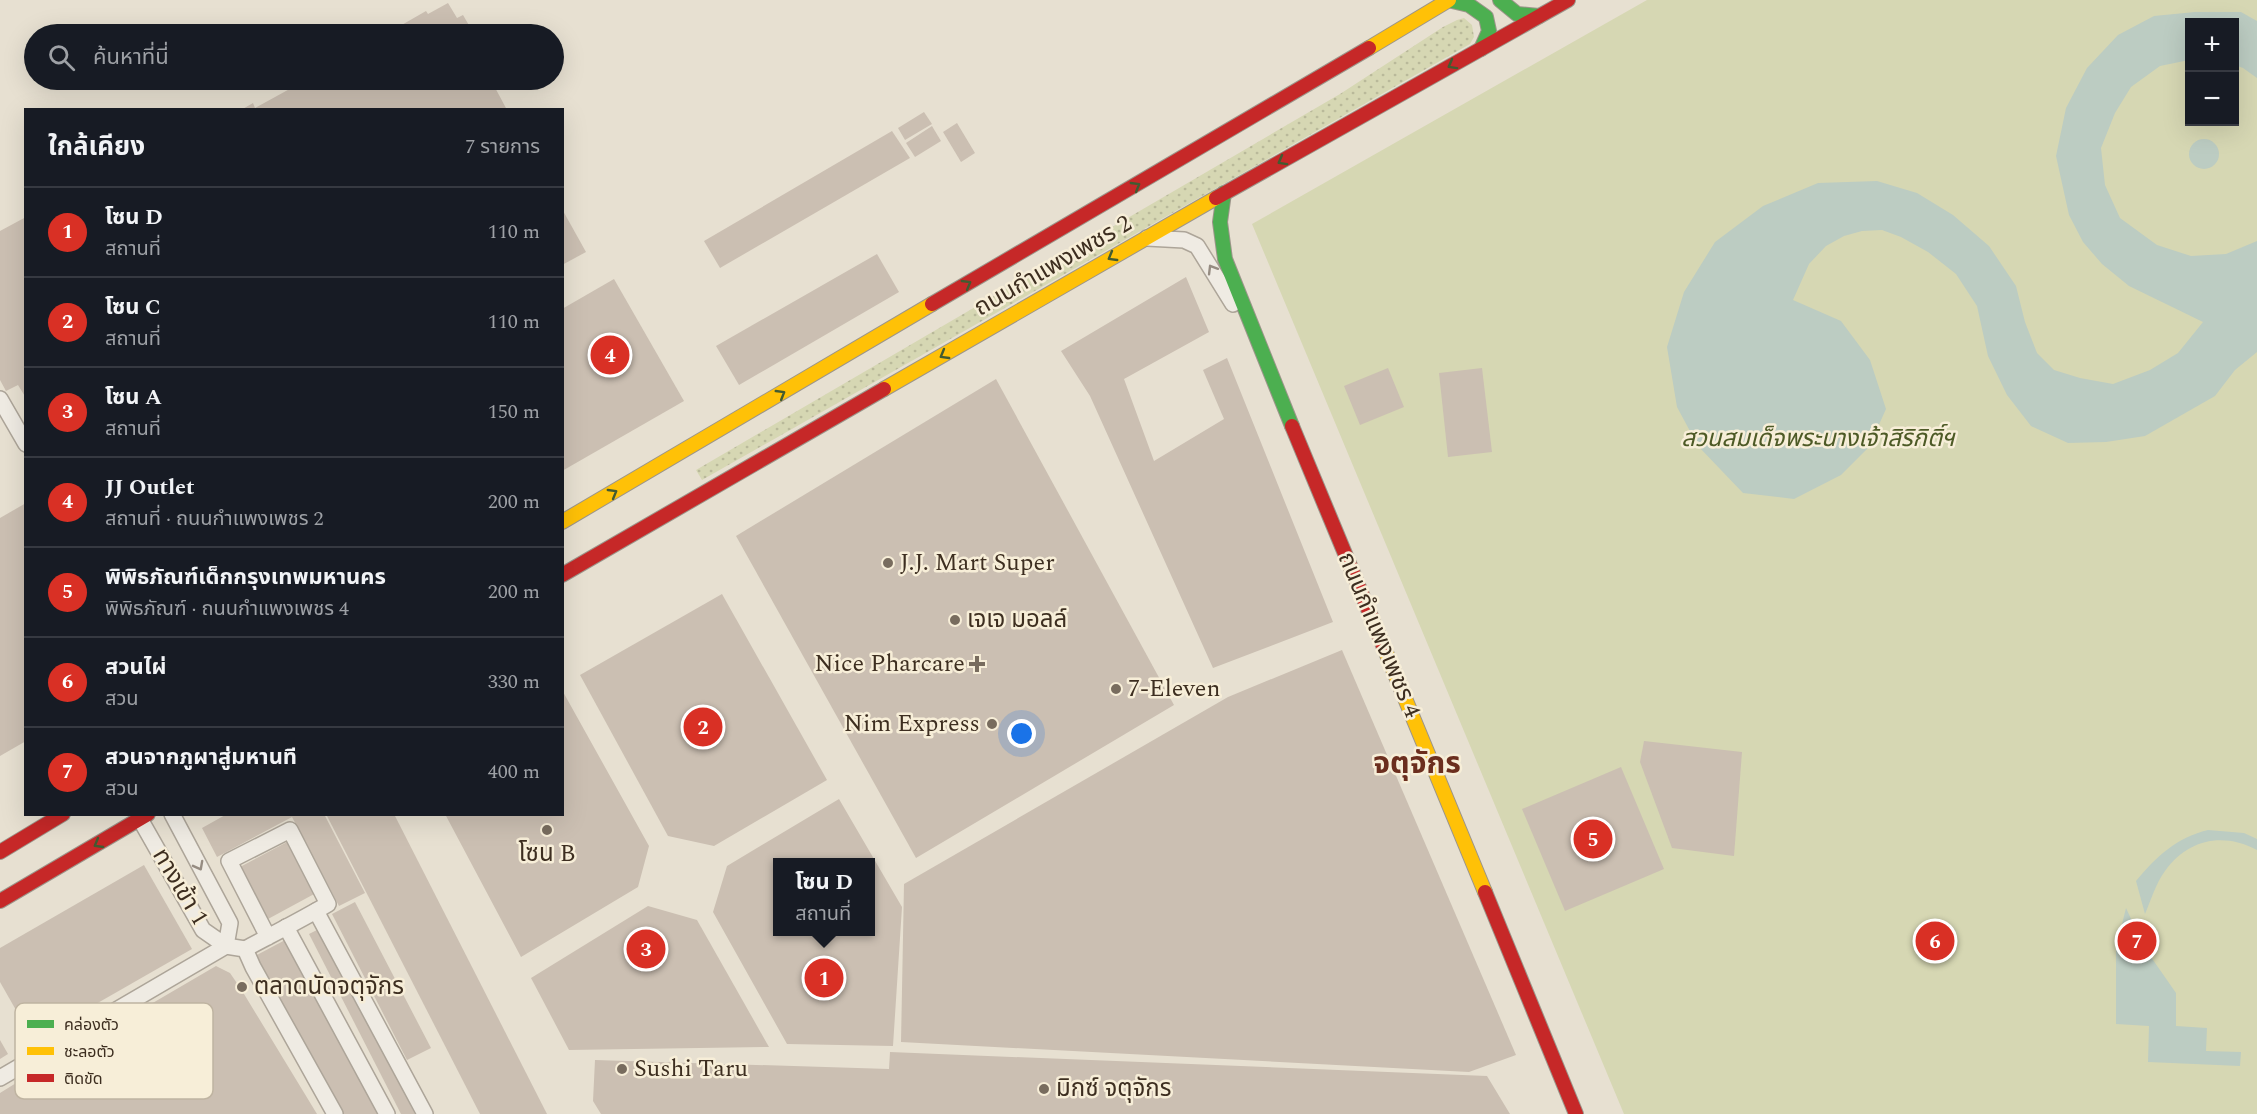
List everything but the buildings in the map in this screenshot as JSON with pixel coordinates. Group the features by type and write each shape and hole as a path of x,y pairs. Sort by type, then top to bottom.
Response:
{"main road":[{"path":"1448,0 1464,2 1474,7 1485,18 1489,30 1480,49"},
{"name":"ถนนกำแพงเพชร 2","path":"564,521 1198,150 1448,0"},
{"path":"1500,0 1509,11 1522,16 1539,16"},
{"name":"ถนนกำแพงเพชร 2","path":"564,574 1146,238 1568,0"},
{"name":"ถนนกำแพงเพชร 4","path":"1224,194 1218,216 1221,249 1576,1114"},
{"path":"0,852 60,816"},
{"path":"0,901 144,817"}],"street":[{"name":"ถนนกำแพงเพชร 4","path":"1146,238 1166,237 1184,240 1197,246 1263,356"},
{"path":"0,399 24,441"},
{"name":"ทางเข้า 1","path":"144,817 203,930 226,946 230,923 173,816"},
{"path":"128,1003 226,946 245,949 268,937 316,911 328,904 290,830 229,861 268,937"},
{"path":"316,911 425,1114"},
{"path":"286,927 387,1114"},
{"path":"245,949 253,968 335,1114"},
{"path":"0,1078 15,1069"}],"green space":[{"name":"สวนสมเด็จพระนางเจ้าสิริกิติ์ฯ","path":"1647,0 2257,0 2257,1114 1624,1114 1252,224"},
{"path":"1464,18 1472,25 1474,37 1470,44 702,480 696,470 1340,94 1443,27"}],"shaded area":[{"path":"2195,12 2241,12 2257,21 2257,78 2239,66 2239,18 2185,18 2185,61 2160,66 2131,87 2115,113 2101,148 2105,185 2120,218 2157,245 2191,256 2226,254 2257,241 2257,352 2235,370 2215,396 2145,436 2106,442 2068,443 2031,426 2007,395 1988,356 1977,306 1956,274 1928,252 1901,237 1882,230 1862,231 1844,236 1826,246 1809,264 1793,300 1841,321 1870,360 1886,409 1869,447 1841,475 1794,499 1743,493 1698,446 1677,407 1667,347 1684,292 1715,242 1763,206 1818,183 1877,181 1917,193 1953,215 1989,246 2016,286 2025,322 2037,353 2054,370 2113,384 2150,370 2178,353 2203,322 2129,286 2102,264 2083,242 2069,215 2056,156 2066,108 2087,68 2118,35 2154,16"},
{"path":"2204,139 2215,143 2219,154 2215,165 2204,169 2193,165 2189,154 2193,143"},
{"path":"2208,830 2244,833 2257,839 2257,850 2244,844 2219,840 2195,846 2184,852 2174,860 2162,876 2145,914 2136,881 2168,849 2186,838"},
{"path":"2126,908 2144,947 2176,993 2176,1026 2207,1028 2206,1051 2241,1052 2240,1066 2148,1062 2149,1026 2116,1024 2116,948"}],"traffic: fast":[{"path":"1448,0 1469,5 1486,17 1489,31 1481,49"},
{"path":"1500,0 1517,14 1539,16"},
{"path":"1224,193 1220,222 1225,259 1292,426"}],"traffic: slow":[{"path":"1369,48 1449,0"},
{"path":"884,389 1216,198"},
{"path":"564,521 932,304"},
{"path":"1385,650 1485,892"}],"traffic: jam":[{"path":"1216,198 1568,0"},
{"path":"932,304 1369,48"},
{"path":"564,574 884,389"},
{"path":"1292,426 1385,650"},
{"path":"0,852 60,816"},
{"path":"0,901 145,816"},
{"path":"1485,892 1576,1114"}],"place":[{"name":"JJ Outlet","path":"610,355"},
{"name":"J.J. Mart Super","path":"888,563"},
{"name":"เจเจ มอลล์","path":"955,620"},
{"name":"Nice Pharcare","path":"977,664"},
{"name":"7-Eleven","path":"1116,689"},
{"name":"Nim Express","path":"992,724"},
{"name":"โซน C","path":"703,727"},
{"name":"โซน B","path":"547,830"},
{"name":"พิพิธภัณฑ์เด็กกรุงเทพมหานคร","path":"1593,839"},
{"name":"สวนไผ่","path":"1935,941"},
{"name":"สวนจากภูผาสู่มหานที","path":"2137,941"},
{"name":"โซน A","path":"646,949"},
{"name":"โซน D","path":"824,978"},
{"name":"ตลาดนัดจตุจักร","path":"242,987"},
{"name":"Sushi Taru","path":"622,1069"},
{"name":"มิกซ์ จตุจักร","path":"1044,1089"}],"district":[{"name":"จตุจักร","path":"1417,764"}]}
